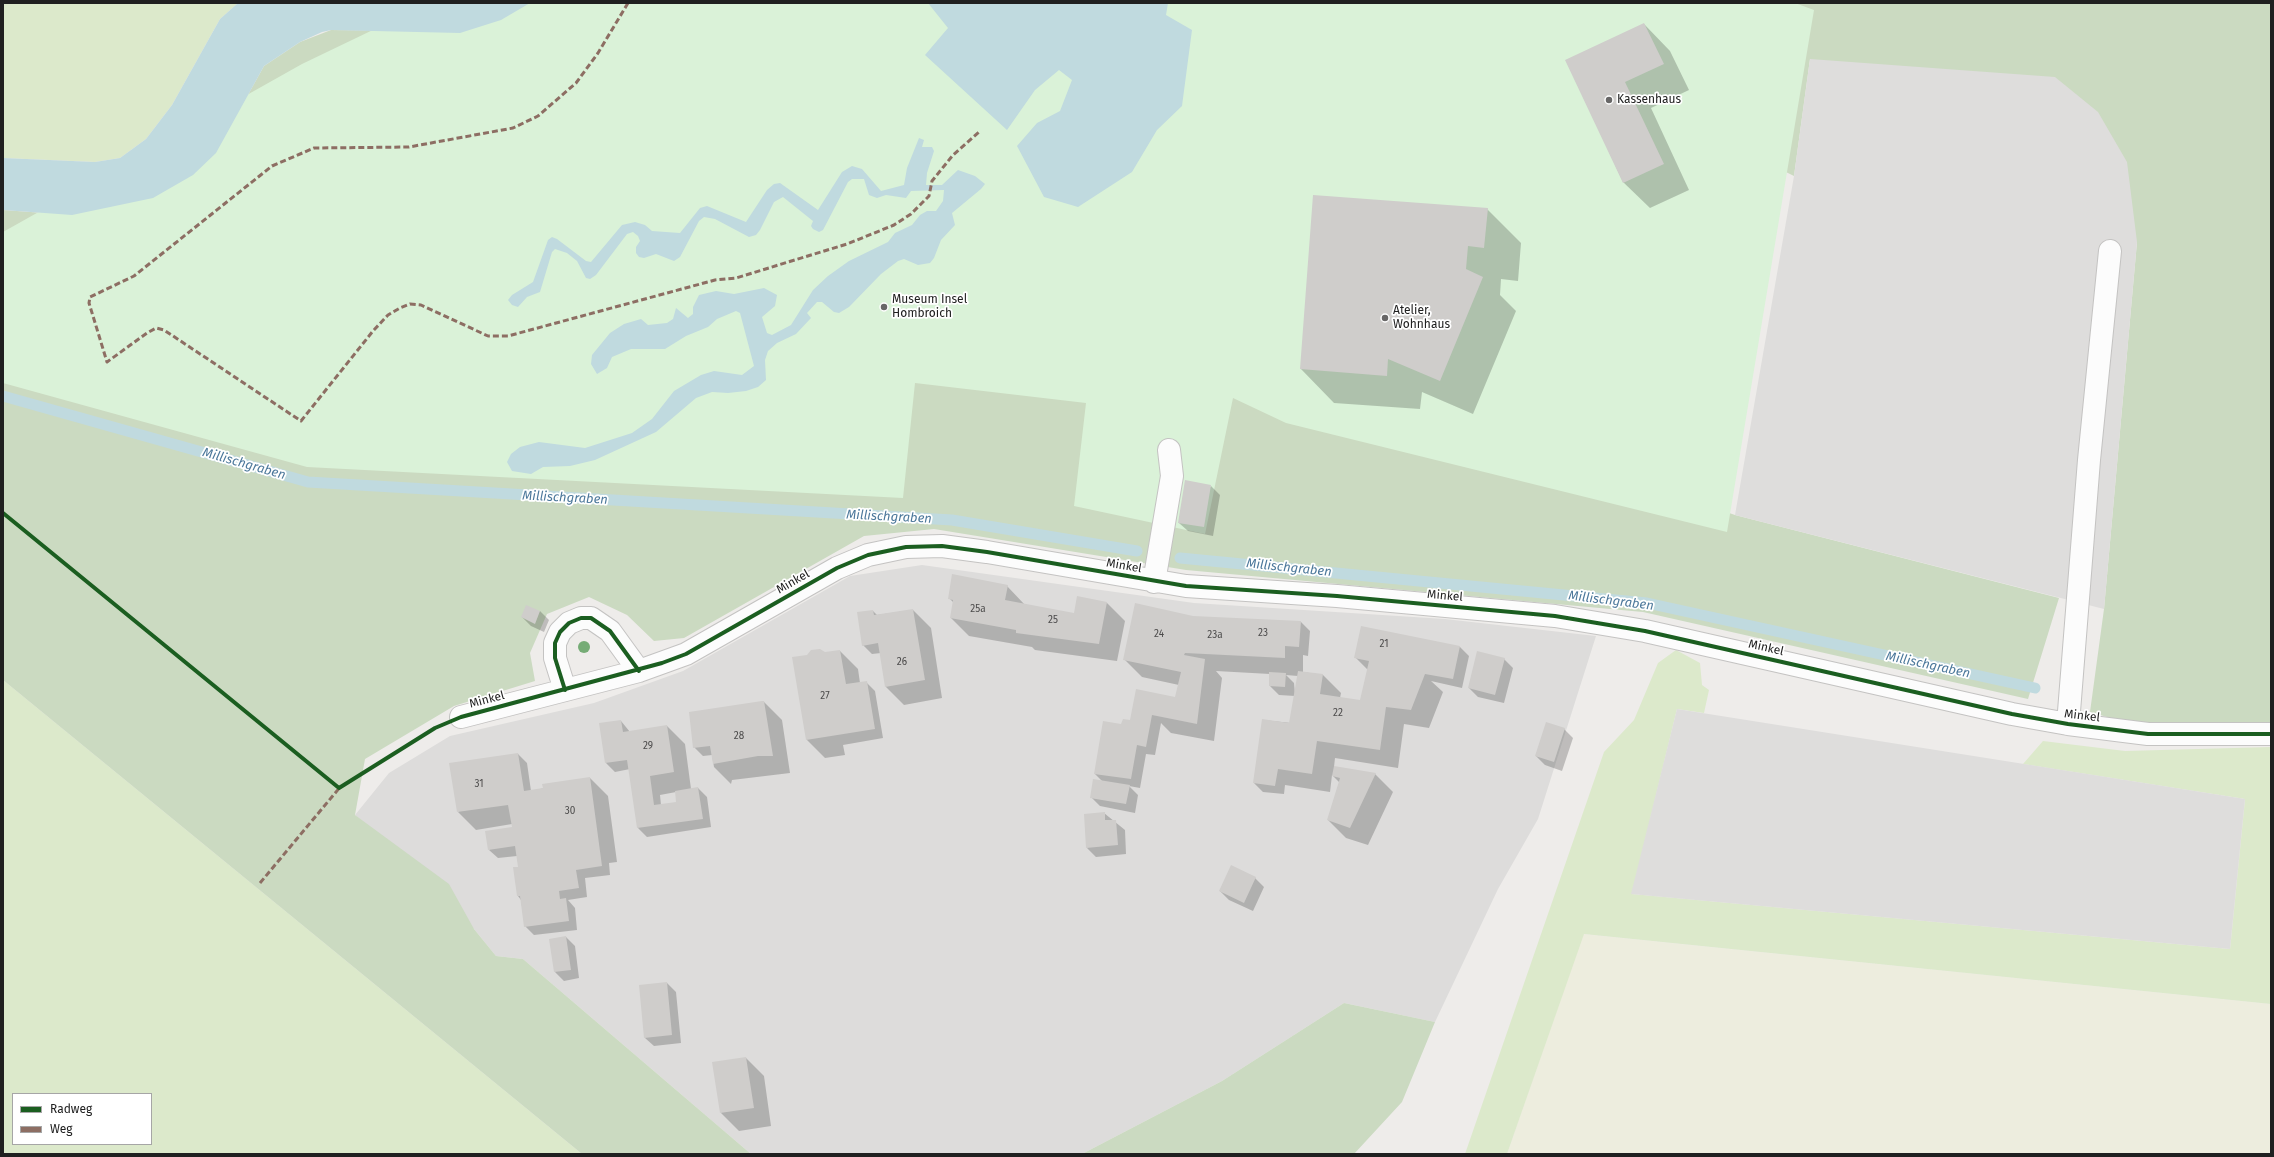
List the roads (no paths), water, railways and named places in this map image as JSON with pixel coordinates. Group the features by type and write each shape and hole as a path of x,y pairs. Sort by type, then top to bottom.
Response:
{"street":[{"path":"2068,724 2089,460 2110,251"},
{"path":"1154,582 1172,476 1169,450"},
{"name":"Minkel","path":"461,717 639,671 686,654 837,568 868,555 906,547 942,546 987,552 1154,582 1555,616 1645,631 2012,714 2068,724 2148,734 2271,734"},
{"path":"565,690 555,658 555,644 560,632 569,623 581,618 591,618 610,631 639,671"}],"water":[{"path":"238,3 530,3 501,20 460,33 331,30 322,32 300,42 264,66 216,153 193,175 153,198 72,215 3,210 3,158 95,162 120,158 146,139 172,105 220,19"},
{"path":"928,3 1168,3 1166,15 1192,30 1182,106 1157,130 1132,172 1078,207 1044,197 1017,146 1037,123 1060,111 1072,80 1059,70 1035,90 1007,130 925,55 948,28"},
{"path":"919,138 924,140 922,147 932,147 934,151 927,173 926,185 942,185 958,170 975,176 985,184 952,213 955,225 941,240 934,258 930,263 918,265 904,259 898,261 881,274 849,307 839,313 834,312 822,302 817,302 807,313 811,318 796,334 777,343 768,351 765,360 766,380 758,387 746,391 728,393 712,392 696,398 656,432 595,460 570,466 543,467 531,474 512,471 507,462 511,454 520,447 539,442 585,448 632,433 652,419 674,391 701,375 714,371 742,375 754,366 740,313 736,311 717,319 708,327 686,336 665,349 631,349 612,357 607,368 597,374 591,364 592,355 610,333 624,324 641,319 648,325 667,323 673,319 676,308 688,318 693,314 693,307 699,295 716,291 734,294 764,288 777,295 775,306 762,317 767,333 772,335 791,325 813,290 828,276 849,261 888,242 895,233 912,225 920,215 927,211 936,211 943,201 944,190 911,191 906,198 886,195 877,198 869,195 864,179 852,179 848,182 823,230 819,232 811,226 813,221 783,197 774,202 756,235 749,237 715,219 704,217 699,221 680,257 674,261 656,254 644,258 639,257 636,253 636,247 640,241 638,236 633,232 627,234 596,275 590,279 586,278 577,261 567,253 555,249 552,252 540,292 527,297 518,307 512,305 508,300 512,295 533,282 548,240 552,237 557,239 586,261 591,262 622,225 635,222 645,225 652,231 680,233 700,208 707,206 746,222 767,190 774,184 780,183 818,210 842,172 852,166 862,169 881,191 904,185 907,168"}],"waterway":[{"name":"Millischgraben","path":"3,396 308,482 952,520 1137,551"},
{"name":"Millischgraben","path":"1180,558 1647,603 2035,688"}],"place":[{"name":"Kassenhaus","path":"1609,100"},
{"name":"Museum Insel Hombroich","path":"884,307"},
{"name":"Atelier, Wohnhaus","path":"1385,318"}]}
